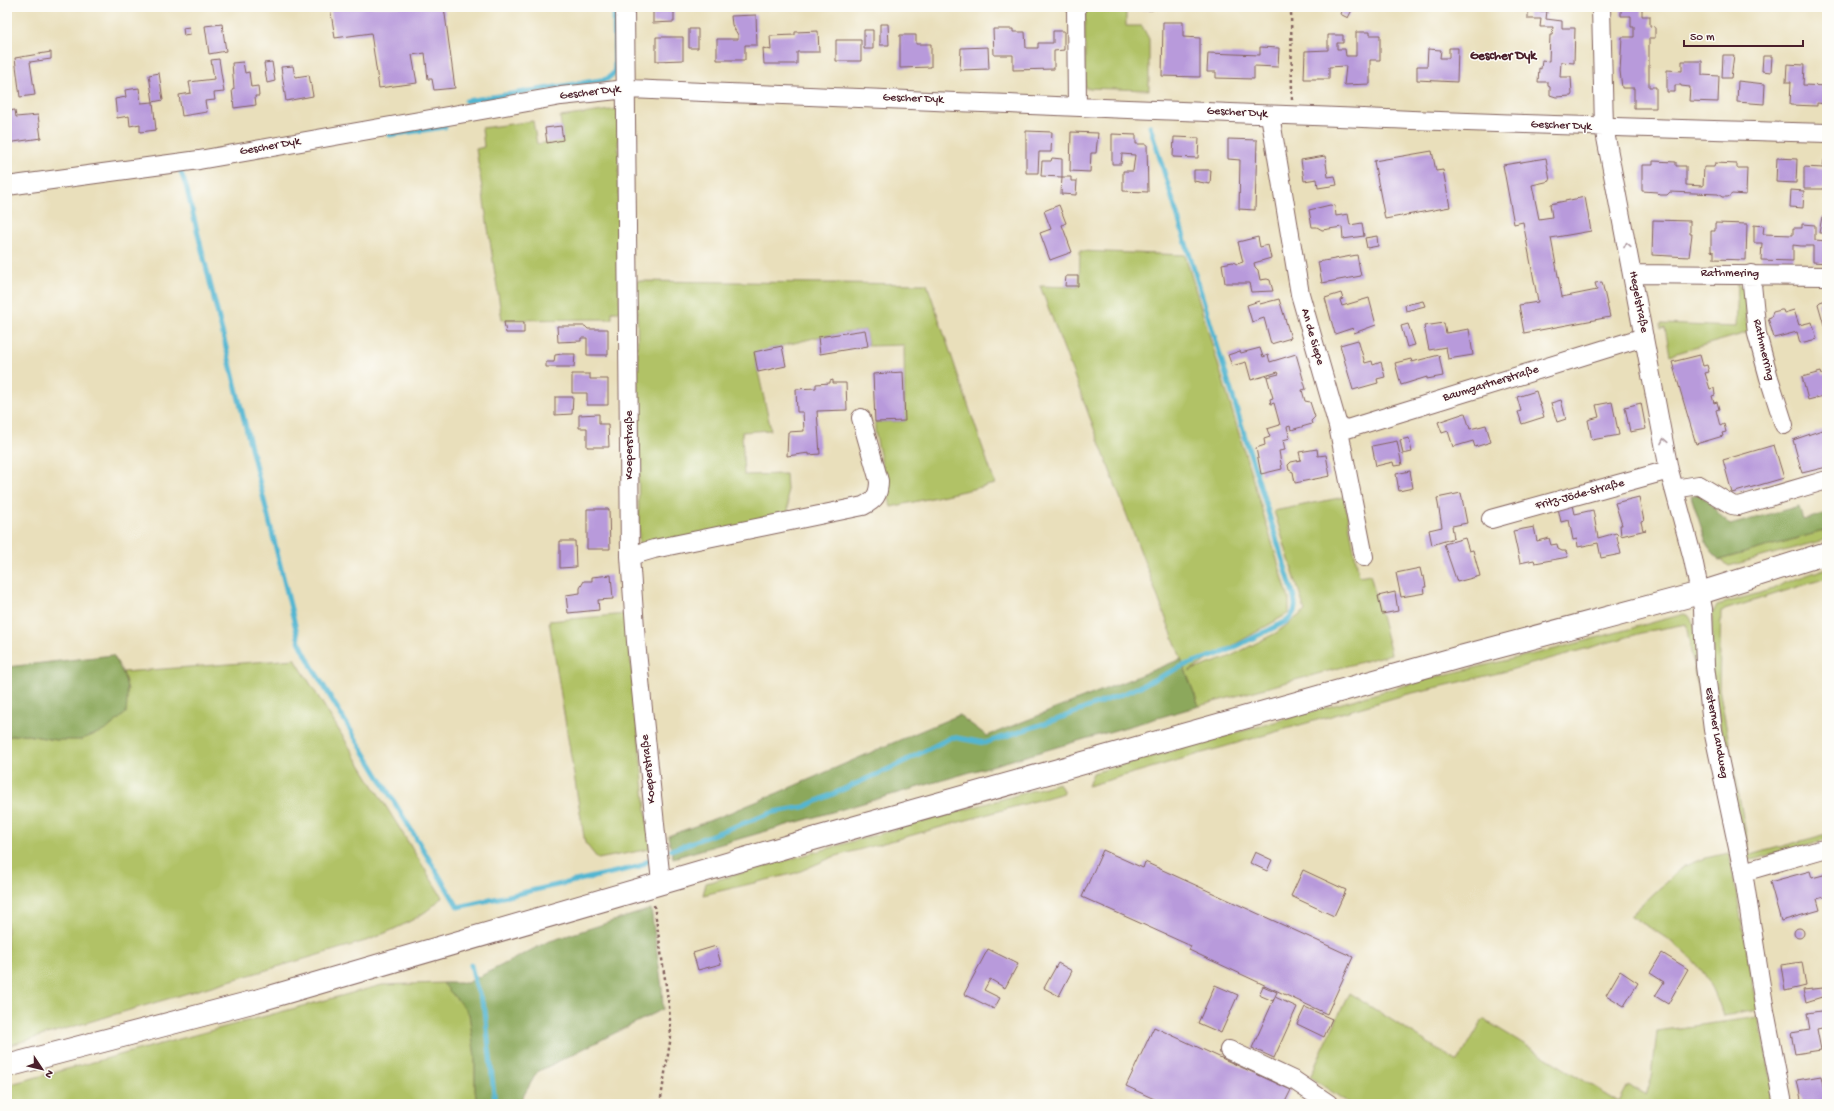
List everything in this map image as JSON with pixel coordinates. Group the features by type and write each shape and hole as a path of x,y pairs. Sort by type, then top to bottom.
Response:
{"main road":[{"path":"7,1066 256,1001 656,884 1460,657 1700,593 1827,553"}],"street":[{"name":"Koeperstraße","path":"625,7 627,89 630,556 656,884"},
{"path":"1076,7 1077,105"},
{"name":"Hegelstraße","path":"1601,7 1604,127 1669,470 1700,593"},
{"name":"Gescher Dyk","path":"7,186 199,160 561,96 627,89 1077,105 1292,116 1827,133"},
{"name":"An de Siepe","path":"1270,115 1300,294 1338,426 1364,557"},
{"name":"Rathmering","path":"1632,274 1751,274 1827,276"},
{"name":"Rathmerring","path":"1751,274 1757,334 1784,425"},
{"name":"Baumgartnerstraße","path":"1338,426 1347,429 1644,337"},
{"path":"630,556 654,549 863,506 873,502 877,497 879,490 878,481 861,418"},
{"name":"Fritz-Jöde-Straße","path":"1491,519 1669,470"},
{"path":"1674,489 1699,485 1732,505 1738,506 1827,480"},
{"name":"Esterner Landweg","path":"1700,593 1703,609 1705,666 1713,730 1743,872 1765,1011 1783,1104"},
{"path":"1743,872 1827,848"},
{"path":"1229,1050 1295,1081 1329,1104"}],"path":[{"path":"1291,7 1292,116"},
{"path":"656,884 671,1036 660,1104"}],"green space":[{"path":"1085,7 1126,7 1126,26 1142,26 1149,39 1149,90 1085,88"},
{"path":"618,109 620,312 612,312 612,319 502,320 476,149 484,147 482,128 533,121 537,144 563,140 560,117"},
{"path":"1080,251 1185,255 1289,599 1289,613 1189,671 1227,658 1276,633 1305,611 1274,511 1344,497 1359,576 1370,574 1391,654 1199,706 1040,286 1079,287"},
{"path":"637,281 927,284 995,484 891,507 875,431 875,422 905,421 904,345 868,346 865,330 818,337 754,353 771,430 742,432 744,475 786,474 789,518 639,548"},
{"path":"1738,283 1747,293 1746,320 1750,332 1670,355 1665,328 1661,329 1661,324 1736,327"},
{"path":"1700,494 1730,525 1799,506 1803,520 1827,513 1827,530 1719,560 1707,545 1691,496"},
{"path":"1827,530 1827,539 1729,566 1719,560"},
{"path":"1827,568 1827,578 1721,611 1719,688 1750,855 1827,834 1827,839 1752,860 1745,858 1712,683 1712,615 1717,605 1774,589 1784,583"},
{"path":"626,614 650,849 598,859 585,843 549,621"},
{"path":"1684,614 1689,616 1697,629 1699,696 1686,624 1649,631 1503,672 1404,695 1088,786 1093,773 1431,678 1555,649"},
{"path":"113,655 126,682 126,713 106,730 80,740 56,740 22,734 7,737 7,667"},
{"path":"295,659 442,897 418,917 369,940 7,1046 7,737 22,734 56,740 128,690 123,672"},
{"path":"1181,659 1199,706 673,858 668,836 778,793 959,715 987,736"},
{"path":"1059,783 1064,793 833,857 796,873 703,895 706,883"},
{"path":"1729,853 1758,1010 1723,1016 1717,997 1709,981 1699,967 1676,945 1630,916 1682,867 1705,858"},
{"path":"651,909 662,988 663,1009 537,1072 524,1095 521,1104 477,1104 475,1090 475,1057 469,1014 443,983 467,983 547,942"},
{"path":"443,983 469,1013 475,1057 475,1090 477,1104 7,1104 7,1085 382,985"},
{"path":"1349,993 1458,1062 1483,1019 1619,1102 1628,1085 1646,1095 1652,1076 1657,1031 1759,1017 1776,1104 1350,1104 1310,1077"}],"building":[{"path":"330,7 444,7 455,88 434,90 432,79 428,79 425,53 412,55 417,83 379,88 371,33 335,38"},
{"path":"647,7 670,7 670,10 674,9 674,22 653,23 653,11 647,11"},
{"path":"1039,7 1054,7 1054,9 1039,9"},
{"path":"1127,7 1153,7 1153,10 1127,10"},
{"path":"1343,7 1352,10 1348,18 1340,14"},
{"path":"1528,7 1535,7 1534,11 1547,11 1546,19 1562,21 1562,28 1575,28 1574,63 1561,62 1560,77 1571,77 1571,96 1556,97 1550,95 1550,87 1548,86 1548,82 1538,82 1539,68 1541,69 1542,60 1549,61 1550,35 1552,35 1553,27 1540,27 1541,19 1528,19"},
{"path":"1555,7 1576,7 1576,9 1555,9"},
{"path":"1621,7 1642,7 1642,16 1650,16 1650,26 1655,27 1655,38 1649,38 1649,87 1656,87 1656,108 1634,108 1634,88 1622,88 1620,71 1622,37 1634,37 1634,27 1631,27 1631,16 1621,16"},
{"path":"756,15 757,45 745,45 745,60 717,60 717,39 738,39 738,35 732,25 731,16"},
{"path":"1163,22 1183,22 1183,37 1200,38 1200,77 1162,76"},
{"path":"222,24 226,51 209,54 205,26"},
{"path":"880,24 888,24 889,45 880,45"},
{"path":"189,27 190,35 184,36 183,28"},
{"path":"689,29 698,29 698,48 689,48"},
{"path":"993,29 1013,29 1013,32 1025,32 1026,48 1038,48 1038,43 1053,43 1053,31 1064,31 1064,50 1054,51 1054,69 1013,70 1013,55 994,55"},
{"path":"864,30 873,30 873,49 864,49"},
{"path":"818,31 819,52 797,52 797,64 764,64 763,48 771,50 770,36 795,35 795,32"},
{"path":"1356,32 1370,32 1370,35 1380,35 1380,60 1370,60 1370,84 1344,85 1346,66 1329,67 1329,79 1304,79 1305,51 1328,50 1328,35 1343,35 1343,43 1337,43 1337,49 1345,49 1346,56 1356,56"},
{"path":"900,35 916,35 916,44 931,44 931,67 900,68"},
{"path":"656,37 683,37 683,60 656,61"},
{"path":"836,40 861,40 861,61 836,61"},
{"path":"988,47 989,69 960,70 961,48"},
{"path":"1260,47 1279,48 1278,67 1254,66 1254,79 1216,78 1216,72 1207,72 1208,53 1260,55"},
{"path":"1449,48 1458,48 1457,82 1417,80 1417,66 1427,66 1428,49 1441,50 1440,58 1449,58"},
{"path":"51,52 51,59 30,62 35,95 20,97 15,58"},
{"path":"1723,55 1734,55 1731,78 1722,78"},
{"path":"1763,56 1772,56 1771,72 1762,71"},
{"path":"219,59 224,92 214,93 215,100 205,101 207,112 182,116 179,95 191,93 189,82 214,79 211,60"},
{"path":"1682,61 1702,61 1702,75 1719,76 1718,102 1689,101 1690,87 1681,85 1675,85 1675,92 1667,92 1667,70 1682,71"},
{"path":"243,62 245,73 249,72 251,87 258,86 259,96 255,96 256,105 234,108 232,63"},
{"path":"272,62 275,81 267,83 264,63"},
{"path":"1787,64 1804,65 1803,85 1827,86 1827,104 1817,103 1817,106 1790,105 1791,82 1786,82"},
{"path":"293,66 295,77 309,75 313,96 286,101 281,67"},
{"path":"159,73 163,100 153,102 149,75"},
{"path":"1738,81 1765,84 1764,104 1737,102"},
{"path":"139,88 141,103 153,102 156,130 140,132 140,124 130,126 129,116 117,118 115,99 126,97 125,90"},
{"path":"15,110 16,117 38,115 41,138 7,143 7,111"},
{"path":"561,126 563,140 547,143 545,128"},
{"path":"1026,131 1052,132 1051,152 1039,152 1038,173 1026,173"},
{"path":"1071,132 1098,133 1096,153 1091,153 1090,172 1070,171"},
{"path":"1112,134 1136,135 1136,144 1147,144 1148,192 1123,191 1123,171 1133,171 1135,155 1122,154 1121,164 1112,164"},
{"path":"1174,137 1199,138 1198,158 1173,157"},
{"path":"1228,139 1257,140 1255,210 1239,209 1240,160 1228,159"},
{"path":"1432,151 1436,171 1443,170 1450,207 1385,219 1374,161"},
{"path":"1325,156 1328,177 1335,176 1337,185 1318,188 1317,179 1304,181 1301,160"},
{"path":"1052,158 1062,159 1062,177 1041,176 1042,161 1051,161"},
{"path":"1546,158 1550,181 1532,185 1539,219 1552,217 1550,204 1585,197 1591,231 1551,238 1562,297 1597,290 1595,283 1602,282 1610,317 1524,333 1519,305 1538,302 1523,222 1514,224 1503,165"},
{"path":"1777,158 1797,159 1796,183 1776,182"},
{"path":"1824,160 1827,160 1827,186 1824,185 1824,189 1804,189 1804,167 1823,168"},
{"path":"1653,161 1676,162 1676,166 1686,166 1686,185 1703,186 1704,167 1714,167 1715,163 1737,164 1737,168 1747,168 1746,195 1732,194 1728,197 1722,197 1718,194 1670,192 1667,195 1660,195 1657,192 1642,191 1642,165 1653,165"},
{"path":"1194,170 1211,170 1210,184 1194,181"},
{"path":"1062,177 1071,177 1071,181 1077,181 1076,195 1061,194"},
{"path":"1791,190 1804,191 1803,208 1790,207"},
{"path":"1059,205 1066,223 1062,225 1072,252 1050,260 1040,233 1051,229 1044,211"},
{"path":"1330,205 1335,206 1336,216 1348,214 1350,225 1362,223 1364,236 1343,239 1342,227 1322,230 1317,227 1312,227 1309,210"},
{"path":"1822,217 1827,218 1827,233 1819,233"},
{"path":"1653,220 1690,221 1690,234 1692,234 1689,257 1652,255"},
{"path":"1715,223 1747,224 1746,260 1714,259 1714,252 1711,251 1711,231 1715,231"},
{"path":"1802,224 1815,225 1815,240 1827,241 1827,263 1813,262 1813,246 1793,245 1793,261 1761,260 1762,243 1754,243 1754,225 1764,226 1763,234 1793,235 1793,228 1802,228"},
{"path":"1377,236 1378,246 1367,248 1365,238"},
{"path":"1258,237 1260,247 1268,245 1271,258 1254,263 1255,267 1258,270 1260,280 1270,280 1273,291 1251,292 1249,283 1225,283 1222,264 1233,262 1237,264 1243,262 1238,242"},
{"path":"1357,255 1361,276 1322,283 1318,262"},
{"path":"1066,276 1078,276 1078,286 1065,286"},
{"path":"1341,293 1343,299 1340,300 1342,306 1369,298 1376,325 1354,333 1353,328 1335,334 1325,298"},
{"path":"1279,299 1291,338 1271,344 1264,318 1252,322 1247,305 1259,301 1260,304"},
{"path":"1826,300 1827,324 1824,325 1818,304"},
{"path":"1423,301 1425,306 1406,311 1405,305"},
{"path":"1783,310 1784,313 1794,310 1799,325 1812,322 1817,339 1800,343 1797,332 1774,338 1768,318 1771,317 1773,312"},
{"path":"504,322 524,322 524,333 506,333"},
{"path":"1444,323 1446,333 1469,329 1473,355 1448,359 1446,347 1429,350 1424,326"},
{"path":"1408,324 1415,345 1407,347 1401,326"},
{"path":"557,326 585,326 588,329 608,329 608,355 587,355 587,338 581,338 581,341 558,342"},
{"path":"865,330 868,346 820,354 818,337"},
{"path":"1358,340 1365,363 1372,361 1373,365 1381,362 1385,377 1377,379 1378,383 1353,390 1340,345"},
{"path":"782,346 786,366 758,372 754,352"},
{"path":"1260,348 1263,357 1268,355 1270,362 1296,354 1306,389 1302,390 1305,401 1310,402 1315,417 1311,421 1312,424 1291,430 1290,426 1287,427 1290,438 1283,440 1285,450 1279,451 1282,469 1261,474 1256,448 1265,445 1264,439 1270,437 1267,429 1280,425 1274,403 1271,404 1270,399 1273,398 1267,377 1279,374 1278,372 1251,380 1246,362 1232,366 1228,355 1240,351 1241,353"},
{"path":"575,354 574,367 546,367 546,362 554,362 555,355"},
{"path":"1439,355 1443,376 1427,379 1427,377 1401,385 1395,363 1411,359 1412,362"},
{"path":"1700,355 1703,366 1707,365 1709,372 1705,373 1710,389 1714,388 1715,395 1712,396 1714,403 1717,402 1719,409 1716,410 1720,426 1724,424 1726,432 1722,433 1723,436 1696,444 1672,362"},
{"path":"903,372 905,421 875,422 873,374"},
{"path":"1821,372 1822,375 1827,374 1827,395 1808,400 1802,377"},
{"path":"572,374 590,374 590,379 608,379 608,405 587,405 587,393 572,393"},
{"path":"833,380 833,383 846,383 847,410 817,411 820,454 809,455 809,453 787,456 788,432 804,431 803,412 797,412 796,389 816,388 816,384 830,383 830,381"},
{"path":"1536,391 1544,417 1522,424 1518,412 1521,411 1517,397"},
{"path":"555,397 573,397 572,414 555,415"},
{"path":"1561,400 1566,419 1557,422 1551,403"},
{"path":"1612,402 1619,435 1592,440 1588,420 1599,417 1596,405"},
{"path":"1641,403 1646,429 1630,432 1625,407"},
{"path":"1465,413 1470,429 1486,425 1491,442 1475,447 1473,441 1453,447 1448,431 1442,433 1438,422"},
{"path":"599,414 599,424 608,424 609,447 587,447 587,428 579,428 579,415"},
{"path":"1827,429 1827,467 1802,473 1793,440"},
{"path":"1409,438 1412,452 1403,454 1400,440"},
{"path":"1397,441 1402,465 1394,466 1393,462 1376,466 1372,446"},
{"path":"1774,445 1784,478 1732,493 1723,460"},
{"path":"1317,449 1318,456 1326,455 1330,476 1295,483 1293,472 1289,470 1288,465 1291,462 1301,460 1299,452"},
{"path":"1410,471 1413,488 1399,491 1396,474"},
{"path":"1461,493 1467,523 1452,526 1454,538 1432,545 1429,530 1442,527 1437,498"},
{"path":"1639,497 1644,521 1641,522 1643,530 1646,530 1621,536 1620,525 1622,525 1615,503"},
{"path":"1573,505 1575,514 1593,510 1598,538 1616,533 1618,535 1617,537 1621,554 1601,558 1598,543 1578,547 1577,539 1573,540 1569,520 1561,522 1558,508"},
{"path":"587,509 609,509 610,549 587,549"},
{"path":"1534,527 1537,541 1549,538 1551,545 1557,544 1558,549 1566,551 1568,557 1535,563 1534,560 1520,563 1513,531"},
{"path":"1465,538 1469,551 1473,550 1480,576 1457,582 1444,544"},
{"path":"560,541 575,541 576,567 560,568"},
{"path":"1420,568 1422,577 1424,576 1426,587 1424,587 1425,593 1401,597 1396,573"},
{"path":"611,575 613,599 598,600 599,610 568,613 566,595 580,593 580,588 584,581 592,581 592,577"},
{"path":"1395,592 1398,611 1382,614 1378,596"},
{"path":"1103,850 1143,868 1145,862 1353,957 1327,1014 1189,950 1191,946 1082,897"},
{"path":"1255,852 1272,860 1267,871 1250,863"},
{"path":"1303,870 1346,890 1334,916 1291,896"},
{"path":"1810,871 1812,878 1827,874 1827,896 1817,899 1820,910 1781,921 1770,882"},
{"path":"1797,928 1801,928 1803,929 1803,937 1797,938 1794,935 1794,931"},
{"path":"716,946 721,964 698,970 693,953"},
{"path":"988,949 1018,964 1005,988 990,979 984,990 1000,998 994,1009 964,994"},
{"path":"1662,953 1688,969 1668,1004 1655,996 1664,982 1650,973"},
{"path":"1802,962 1806,986 1785,991 1781,965"},
{"path":"1058,963 1072,971 1059,996 1044,988"},
{"path":"1620,971 1638,983 1624,1006 1606,995"},
{"path":"1215,985 1238,995 1221,1033 1198,1023"},
{"path":"1263,986 1277,992 1273,1001 1259,995"},
{"path":"1823,988 1825,996 1806,1002 1803,990"},
{"path":"1275,997 1297,1007 1274,1058 1252,1048"},
{"path":"1305,1007 1332,1019 1324,1037 1297,1024"},
{"path":"1827,1010 1827,1027 1817,1029 1821,1050 1795,1054 1791,1033 1810,1030 1807,1013"},
{"path":"1154,1027 1291,1090 1284,1104 1165,1104 1126,1086"},
{"path":"1821,1076 1827,1104 1802,1104 1797,1080"}],"waterway":[{"path":"466,101 607,79 614,73 615,65 614,7"},
{"path":"671,850 774,812 804,807 893,767 952,737 985,743 1058,719 1130,691 1185,665 1225,652 1287,621 1293,614 1295,604 1292,590 1150,126"},
{"path":"389,135 445,127"},
{"path":"181,166 179,167 186,186 299,641 311,665 458,907 638,867 650,860"},
{"path":"471,965 476,986 485,1010 495,1104"}],"district":[{"name":"Gescher Dyk","path":"1503,56"}]}
